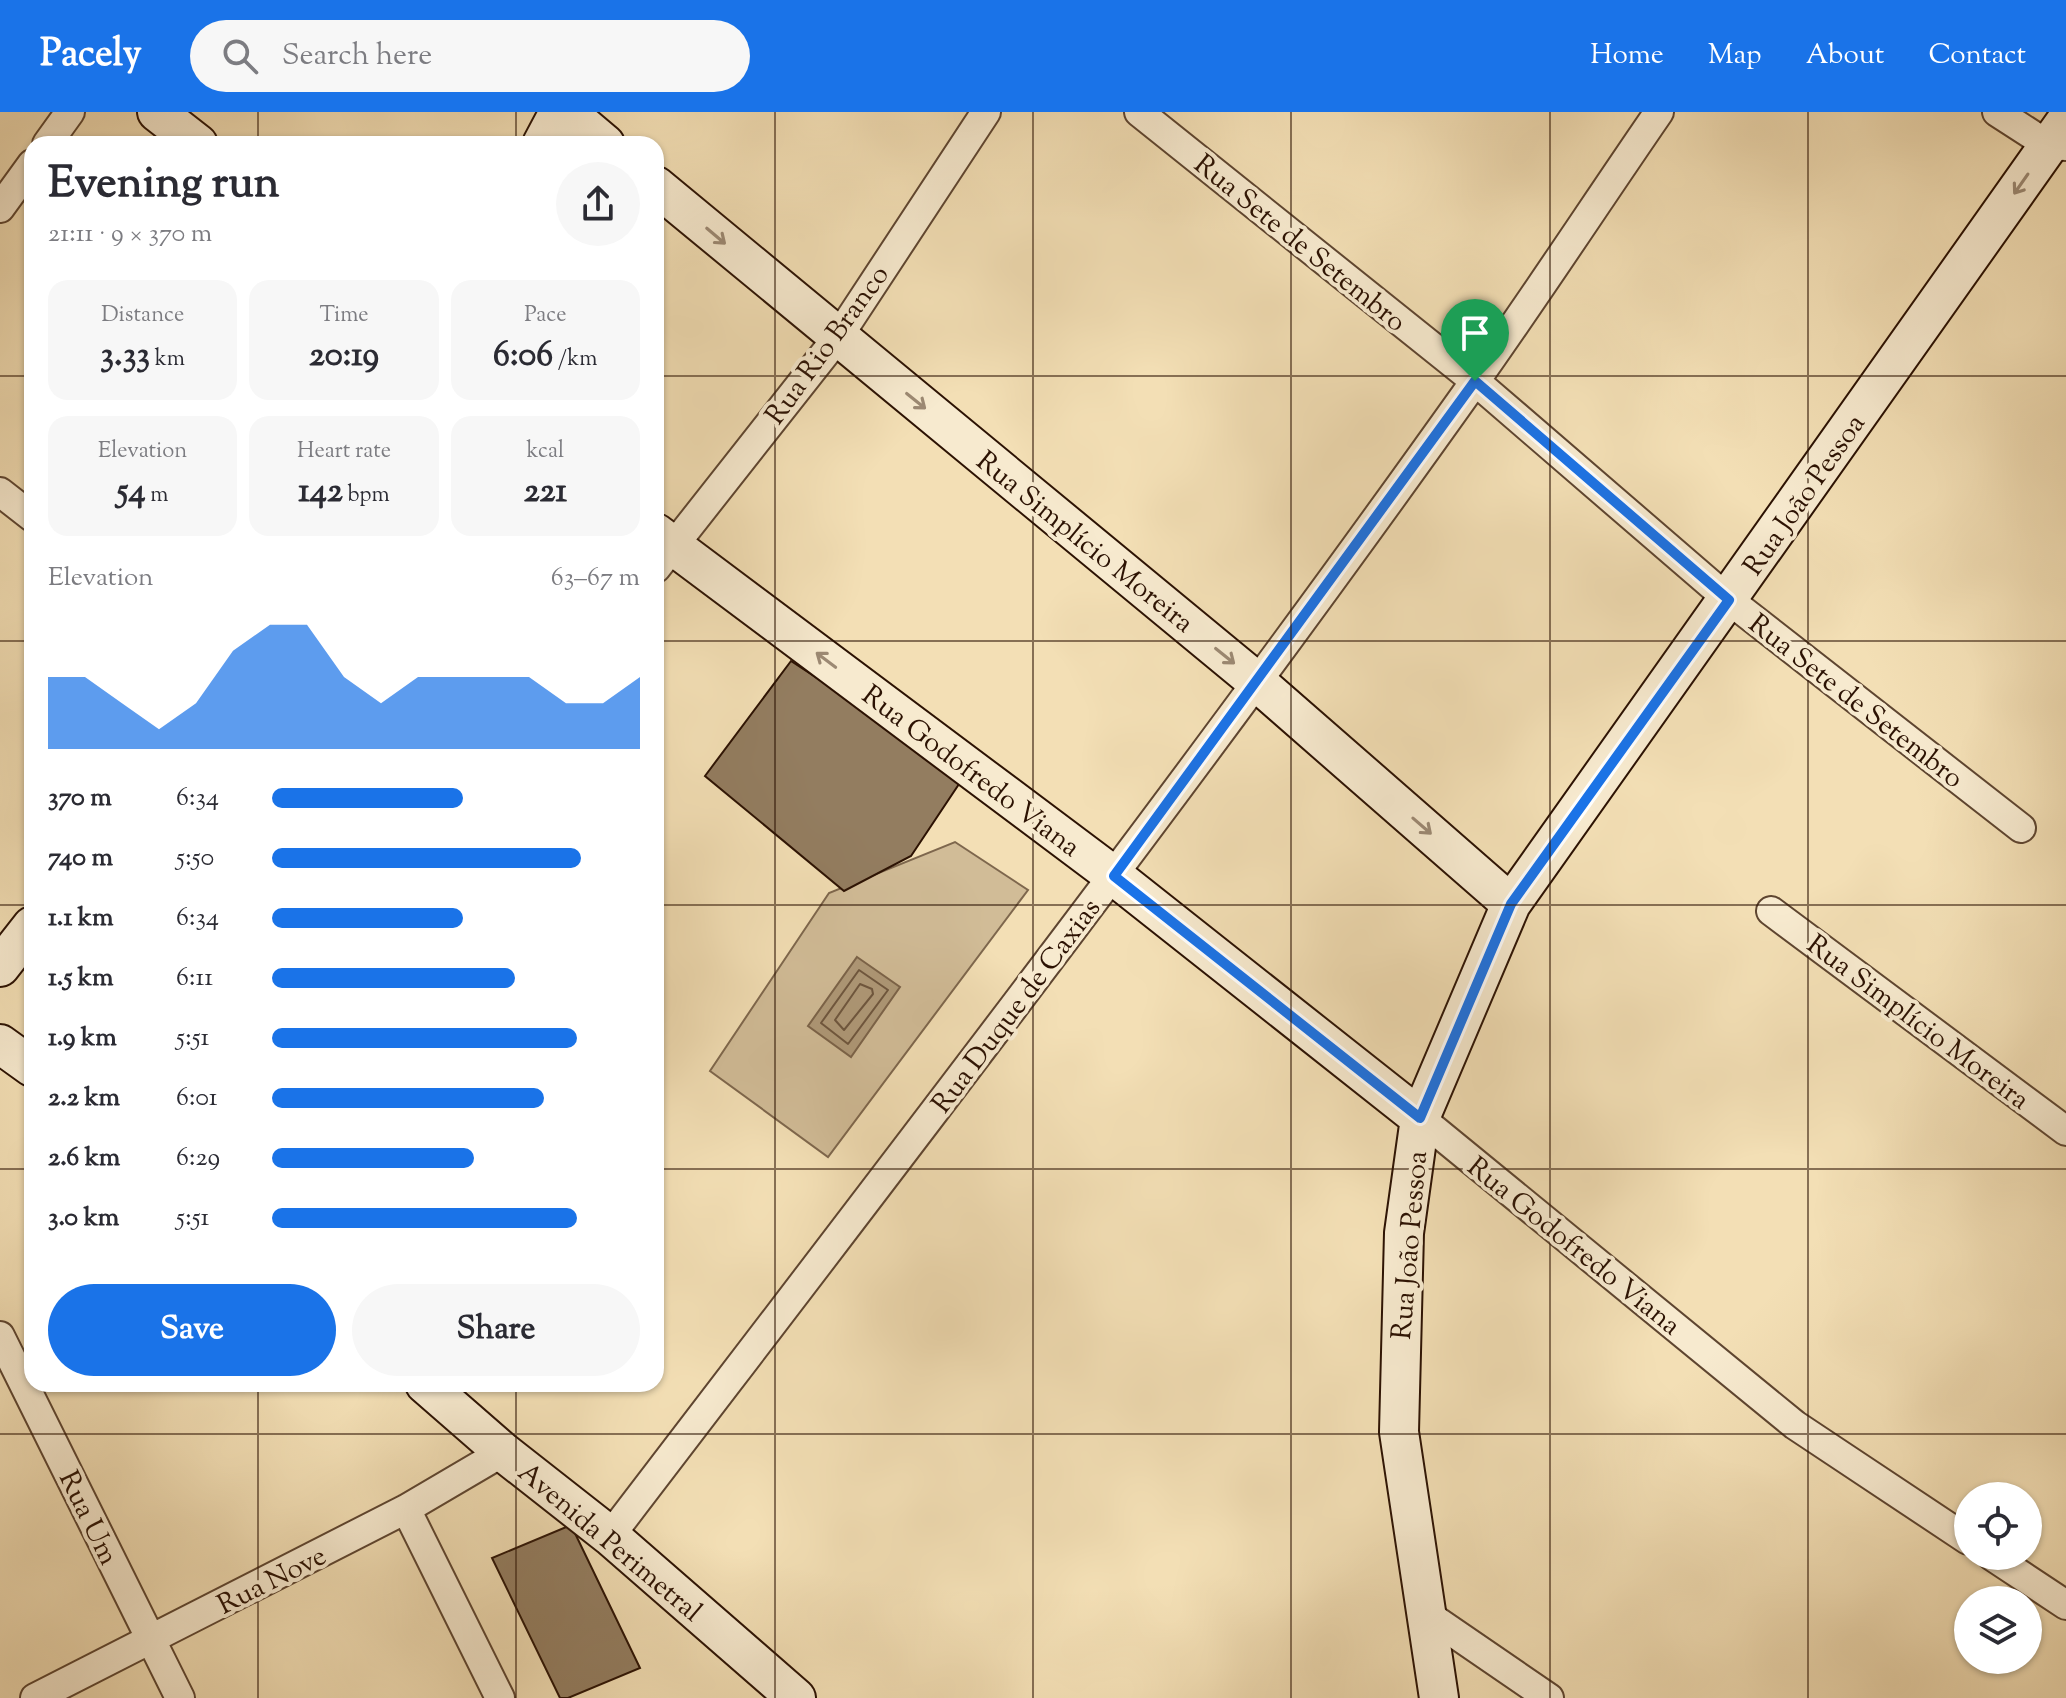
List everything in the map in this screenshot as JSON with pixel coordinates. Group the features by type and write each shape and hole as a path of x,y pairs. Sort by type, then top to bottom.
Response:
{"street":[{"path":"53,136 70,112"},
{"path":"157,112 188,136"},
{"path":"546,136 559,112"},
{"path":"567,112 596,136"},
{"name":"Rua Rio Branco","path":"664,544 838,337 986,112"},
{"name":"Rua Sete de Setembro","path":"1139,112 1475,381 1729,600 2021,828"},
{"name":"Rua Duque de Caxias","path":"610,1536 1114,876 1257,682 1475,381 1659,112"},
{"path":"1997,112 2060,137"},
{"name":"Rua João Pessoa","path":"1439,1698 1399,1432 1404,1233 1420,1118 1511,904 2060,137"},
{"path":"0,208 24,175"},
{"name":"Rua Simplício Moreira","path":"664,193 1257,682 1511,904"},
{"path":"0,492 24,511"},
{"name":"Rua Godofredo Viana","path":"664,550 1114,876 1420,1118 1795,1425 1954,1531"},
{"name":"Rua Simplício Moreira","path":"1771,911 2066,1131"},
{"path":"0,967 24,936"},
{"path":"0,1044 24,1061"},
{"name":"Rua Um","path":"0,1336 24,1384"},
{"name":"Rua Um","path":"28,1392 180,1698"},
{"name":"Avenida Perimetral","path":"434,1392 503,1452 610,1536 796,1698"},
{"name":"Rua Nove","path":"35,1698 406,1509 503,1452"},
{"path":"406,1509 500,1698"},
{"path":"2013,1570 2066,1605"},
{"path":"1425,1613 1549,1698"}],"shaded area":[{"path":"955,842 1028,890 828,1157 710,1071 829,893"}],"water":[{"path":"857,957 900,987 851,1057 808,1026"}],"building":[{"path":"791,661 965,775 911,856 844,891 705,776"},
{"path":"571,1525 640,1668 568,1698 560,1698 492,1558"}],"route":[{"path":"1475,381 1729,600 1511,904 1420,1118 1114,876 1475,381"}]}
